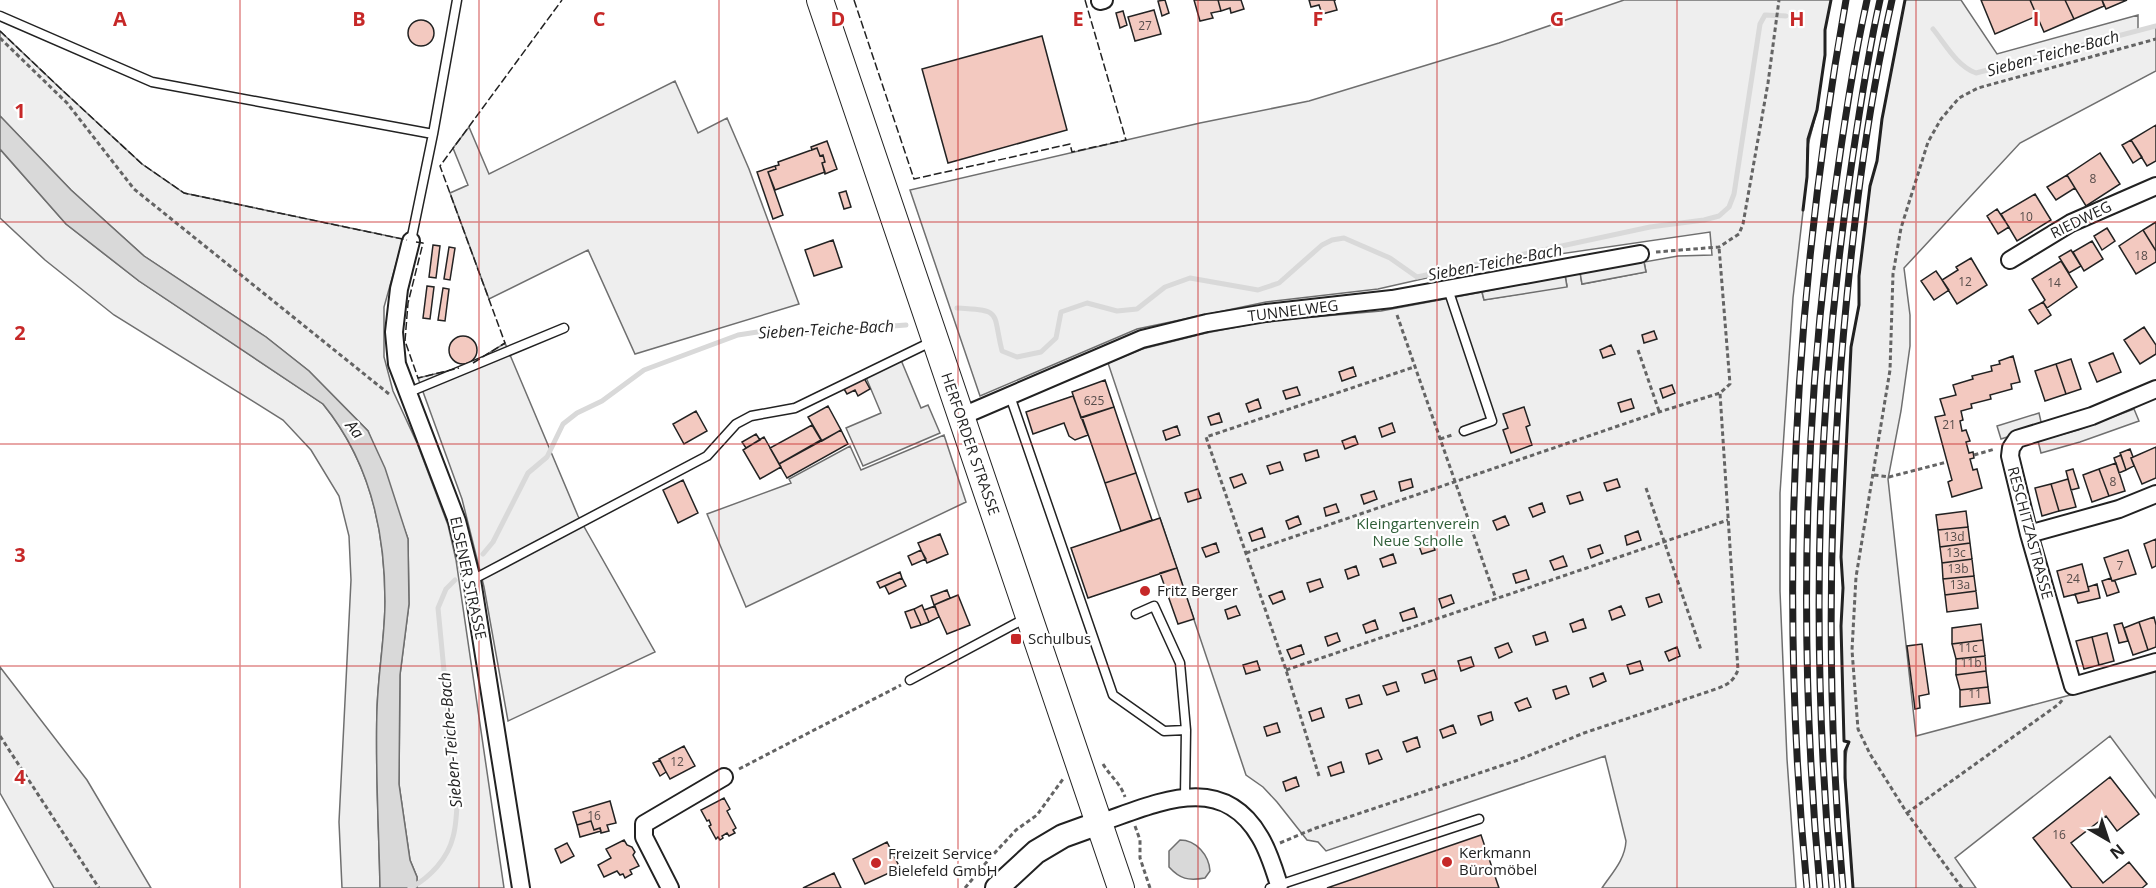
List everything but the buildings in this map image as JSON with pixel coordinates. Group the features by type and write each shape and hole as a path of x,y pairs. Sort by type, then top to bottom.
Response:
{"main road":[{"name":"HERFORDER STRASSE","path":"820,0 1121,888"},
{"path":"997,888 1036,852 1063,836 1099,823"}],"street":[{"name":"RIEDWEG","path":"2010,260 2071,223 2156,186"},
{"name":"ELSENER STRASSE","path":"411,241 399,289 394,332 397,364 458,521 472,580 521,888"},
{"name":"TUNNELWEG","path":"960,417 1142,339 1207,323 1266,313 1392,299 1522,279 1610,263 1640,254"},
{"name":"RESCHITZASTRASSE","path":"2073,686 2029,534 2010,456 2011,448 2017,439 2091,416 2156,389"},
{"path":"2029,534 2120,509 2156,494"},
{"path":"2073,686 2156,662"},
{"path":"670,888 644,837 644,824 724,777"},
{"path":"1099,823 1155,804 1185,797 1206,797 1229,804 1247,819 1261,838 1275,886"}],"lane":[{"path":"411,241 457,0"},
{"path":"0,16 152,82 433,134"},
{"path":"1448,289 1492,421 1464,430"},
{"path":"407,393 564,328"},
{"path":"472,580 707,456 736,424 751,416 795,408 934,340"},
{"path":"1010,396 1113,694 1164,731 1186,730"},
{"path":"1136,614 1154,606 1180,663 1186,730 1185,797"},
{"path":"910,680 1029,616"},
{"path":"1275,886 1479,819"}],"path":[{"path":"1640,254 1719,247 1739,234 1743,224 1768,83 1779,0"},
{"path":"0,38 67,103 134,189 389,394"},
{"path":"1962,888 1907,813 1870,754 1858,729 1855,706 1852,650 1856,578 1890,370 1893,274 1901,228 1928,142 1941,119 1959,98 1978,88 2156,39"},
{"path":"1246,553 1720,393 1730,384 1719,247"},
{"path":"1392,299 1496,599"},
{"path":"1638,350 1659,412"},
{"path":"1319,776 1286,670 1206,437 1414,366"},
{"path":"1266,849 1313,829 1518,760 1584,733 1728,685 1738,670 1720,393"},
{"path":"1874,475 1889,477 1947,462"},
{"path":"1646,488 1701,650"},
{"path":"1286,670 1728,520"},
{"path":"724,777 910,680"},
{"path":"1907,813 2059,704 2073,686"},
{"path":"0,736 99,888"},
{"path":"965,888 1016,830 1037,815 1065,777 1082,771"}],"green space":[{"name":"Kleingartenverein Neue Scholle","path":"1624,0 1831,0 1825,30 1825,55 1817,110 1807,149 1807,177 1793,298 1780,493 1780,591 1787,759 1796,888 1602,888 1621,860 1626,841 1605,756 1326,851 1318,842 1307,840 1263,787 1246,775 1108,363 1142,349 1268,321 1381,311 1482,292 1484,300 1567,286 1565,275 1580,272 1582,284 1646,272 1644,262 1678,256 1712,255 1710,232 1560,254 1559,248 1378,289 1266,302 1137,329 980,396 910,190 1200,123 1309,101 1499,43"},
{"path":"1905,0 1961,0 1997,54 2138,15 2138,31 2156,27 2156,71 2020,143 1904,268 1910,315 1910,346 1888,479 1916,736 2089,690 2156,669 2156,798 2110,736 1955,858 1976,888 1853,888 1845,770 1849,743 1844,741 1841,626 1843,588 1841,557 1851,347 1859,306 1859,276 1870,186 1877,161 1882,119"},
{"path":"0,31 142,164 184,193 403,239 384,307 384,357 393,391 417,443 448,525 456,560 504,888 417,888 417,877 410,860 399,784 400,675 409,604 408,539 368,431 309,371 266,337 144,256 71,190 0,116"},
{"path":"675,81 698,133 727,118 749,169 799,304 635,354 588,250 489,299 450,193 468,185 453,148 469,127 489,174"},
{"path":"0,149 66,224 139,281 323,404 352,449 363,472 378,522 384,574 385,615 377,732 380,888 342,888 339,822 351,580 349,536 339,496 311,450 283,420 114,315 45,260 0,218"},
{"path":"505,343 578,516 655,652 508,721 484,587 462,499 418,378 468,366"},
{"path":"944,435 966,502 746,607 707,514 791,483 789,479 850,446 861,470"},
{"path":"0,667 87,780 151,888 54,888 0,793"}],"shaded area":[{"path":"1644,262 1646,272 1582,284 1580,272"},
{"path":"1565,275 1567,287 1484,300 1482,292"},
{"path":"901,360 921,408 928,405 940,433 863,466 846,428 881,413 865,375"},
{"path":"2134,409 2139,421 2041,453 2038,441 2078,430"},
{"path":"2039,413 2042,426 2001,439 1997,426"}],"water":[{"name":"Aa","path":"0,116 71,190 144,256 266,337 309,371 368,431 385,468 408,539 409,604 400,675 399,784 410,860 417,877 417,888 380,888 377,732 385,615 384,574 378,522 363,472 352,448 323,404 139,281 66,224 0,149"},
{"path":"1180,840 1191,843 1204,854 1210,871 1205,878 1185,878 1169,867 1169,851"}],"waterway":[{"name":"Sieben-Teiche-Bach","path":"957,308 982,310 993,315 1002,351 1017,357 1041,352 1056,338 1061,312 1087,303 1117,311 1137,309 1165,287 1190,278 1258,290 1279,283 1322,245 1332,240 1344,238 1390,258 1417,277 1650,227 1719,216 1729,207 1734,194 1760,24 1765,15 1786,16"},
{"name":"Sieben-Teiche-Bach","path":"1933,29 1957,60 1976,73 2156,26"},
{"name":"Sieben-Teiche-Bach","path":"483,554 493,542 528,473 547,457 563,424 577,413 602,401 644,370 738,335 764,331 799,333 906,325"},
{"name":"Sieben-Teiche-Bach","path":"410,888 431,873 442,860 451,845 454,833 457,807 438,608 446,589 455,580"}],"railway":[{"path":"1807,888 1798,777 1794,665 1793,554 1796,443 1803,332 1814,221 1828,110 1846,0"},
{"path":"1820,888 1813,803 1807,632 1810,461 1815,375 1833,205 1848,102 1867,0"},
{"path":"1832,888 1825,797 1819,615 1824,433 1840,251 1861,100 1880,0"},
{"path":"1843,888 1834,757 1831,626 1837,429 1854,226 1874,90 1892,0"}],"fence":[{"path":"473,363 505,343 440,166 562,0"},
{"path":"854,0 914,179 1070,144 1072,152 1126,140 1085,0"},
{"path":"0,31 142,164 184,193 407,240"},
{"path":"416,242 423,243 408,303 405,341 418,378 459,368"}],"wall":[{"path":"1803,210 1808,139 1817,110 1825,55 1825,30 1831,0"},
{"path":"1853,888 1845,778 1845,751 1849,742 1844,741 1841,626 1843,588 1841,557 1851,347 1859,305 1859,276 1870,186 1877,161 1882,119 1905,0"}],"place":[{"name":"Fritz Berger","path":"1145,591"},
{"name":"Schulbus","path":"1016,639"},
{"name":"Kerkmann Büromöbel","path":"1447,862"},
{"name":"Freizeit Service Bielefeld GmbH","path":"876,863"}]}
